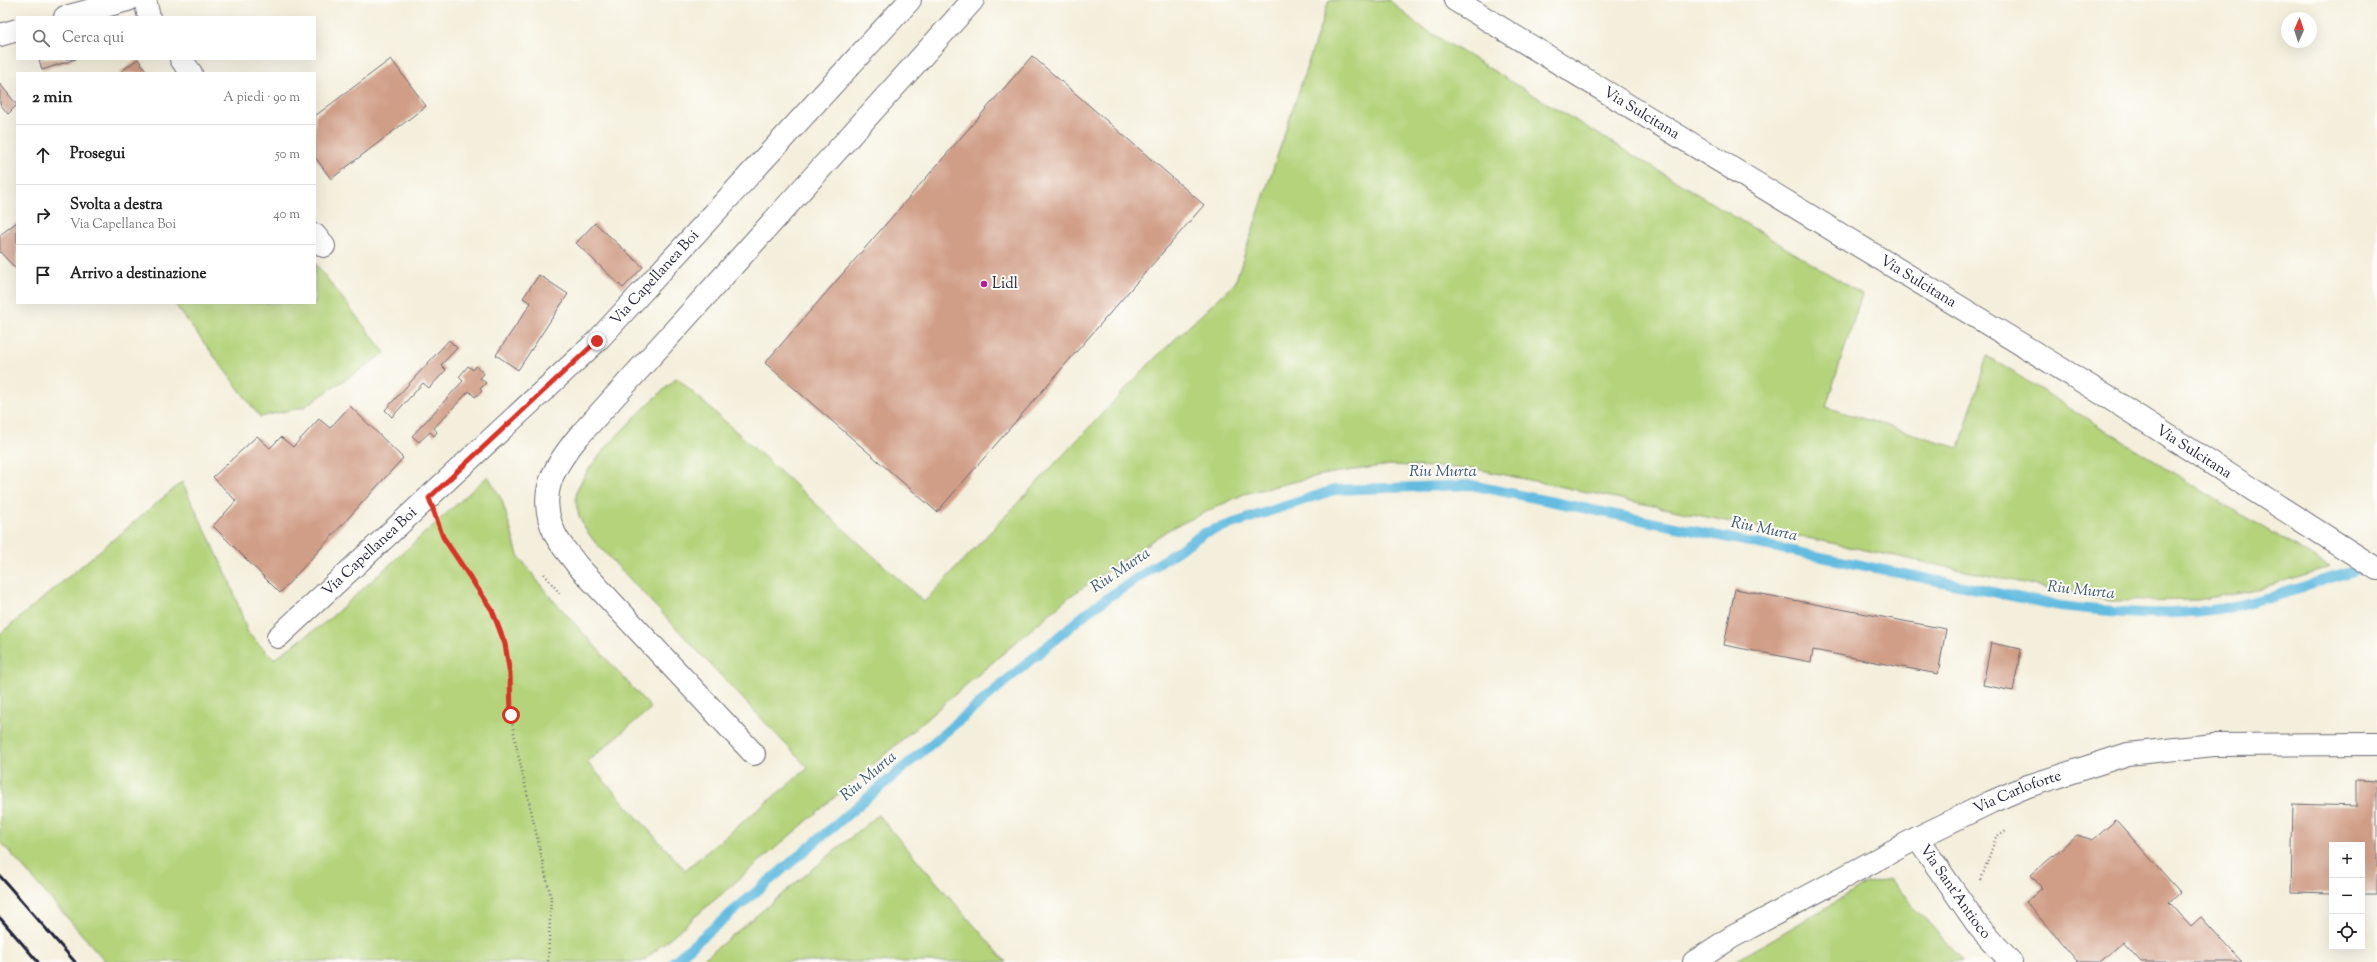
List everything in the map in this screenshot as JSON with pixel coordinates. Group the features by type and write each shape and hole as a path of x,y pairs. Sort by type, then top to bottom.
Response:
{"street":[{"path":"69,16 128,0"},
{"path":"145,0 149,16"},
{"name":"Via Capellanea Boi","path":"278,637 597,341 910,0"},
{"path":"754,754 577,565 555,536 548,515 547,497 551,476 560,459 579,436 973,0"},
{"name":"Via Sulcitana","path":"1455,0 2106,396 2377,569"},
{"path":"0,35 16,30"},
{"path":"182,60 190,72"},
{"name":"Via Carloforte","path":"1694,962 1732,937 1916,838 1991,802 2028,786 2128,754 2214,745 2377,744"},
{"name":"Via Sant'Antioco","path":"1916,838 1979,927 2011,962"}],"path":[{"path":"429,498 443,537 492,610 505,644 510,674 511,715 516,745 551,898 548,962"},
{"path":"1984,886 1981,880 1996,837 2008,828"}],"green space":[{"path":"1329,0 1389,0 1418,25 1862,294 1826,407 1959,448 1987,356 2225,505 2330,567 2257,589 2198,600 2110,601 1476,469 1390,465 1326,474 1244,494 1168,530 1069,597 642,962 106,962 0,841 0,634 182,482 228,577 248,633 274,659 327,621 488,476 502,500 518,555 546,592 651,708 587,762 685,870 808,768 590,536 581,520 576,502 576,496 580,484 589,469 635,417 677,378 924,602 1152,361 1235,283"},
{"path":"316,264 385,353 304,407 260,417 175,304 316,304"},
{"path":"878,815 1006,962 700,962"},
{"path":"1889,879 1964,962 1734,962 1864,885"}],"building":[{"name":"Lidl","path":"1032,56 1204,205 937,512 765,363"},
{"path":"391,59 426,106 331,179 316,158 316,115"},
{"path":"39,60 73,60 42,70"},
{"path":"139,60 147,72 120,72"},
{"path":"0,84 16,104 16,106 8,114 0,104"},
{"path":"16,223 16,269 0,252 0,235"},
{"path":"595,223 643,267 623,288 576,243"},
{"path":"539,275 568,294 518,370 496,355 531,303 523,298"},
{"path":"449,340 457,348 441,365 446,370 429,388 423,383 392,417 385,410"},
{"path":"468,366 473,370 476,366 484,374 480,378 486,383 480,389 482,391 475,397 469,391 434,428 437,432 434,436 430,432 419,442 412,436 463,381 459,377"},
{"path":"350,406 403,458 280,593 213,526 236,501 213,477 257,436 270,448 281,437 293,447 319,419 330,428"},
{"path":"1735,589 1946,629 1938,674 1813,650 1811,662 1724,645"},
{"path":"1991,643 2021,649 2013,691 1983,685"},
{"path":"2356,780 2377,781 2377,894 2365,894 2365,842 2329,842 2329,893 2291,892 2293,804 2356,806"},
{"path":"2116,820 2180,892 2169,902 2191,926 2201,917 2242,962 2141,962 2123,942 2100,962 2078,962 2026,902 2042,888 2031,875 2077,835 2093,840"}],"waterway":[{"name":"Riu Murta","path":"673,962 1090,610 1204,533 1334,490 1471,485 2060,606 2106,611 2178,613 2224,608 2278,595 2369,566"}],"railway":[{"path":"0,876 75,962"},
{"path":"0,918 38,962"}],"place":[{"name":"Lidl","path":"984,284"}],"route":[{"path":"511,715 510,674 505,644 492,610 467,570 443,537 429,498 597,341"}]}
